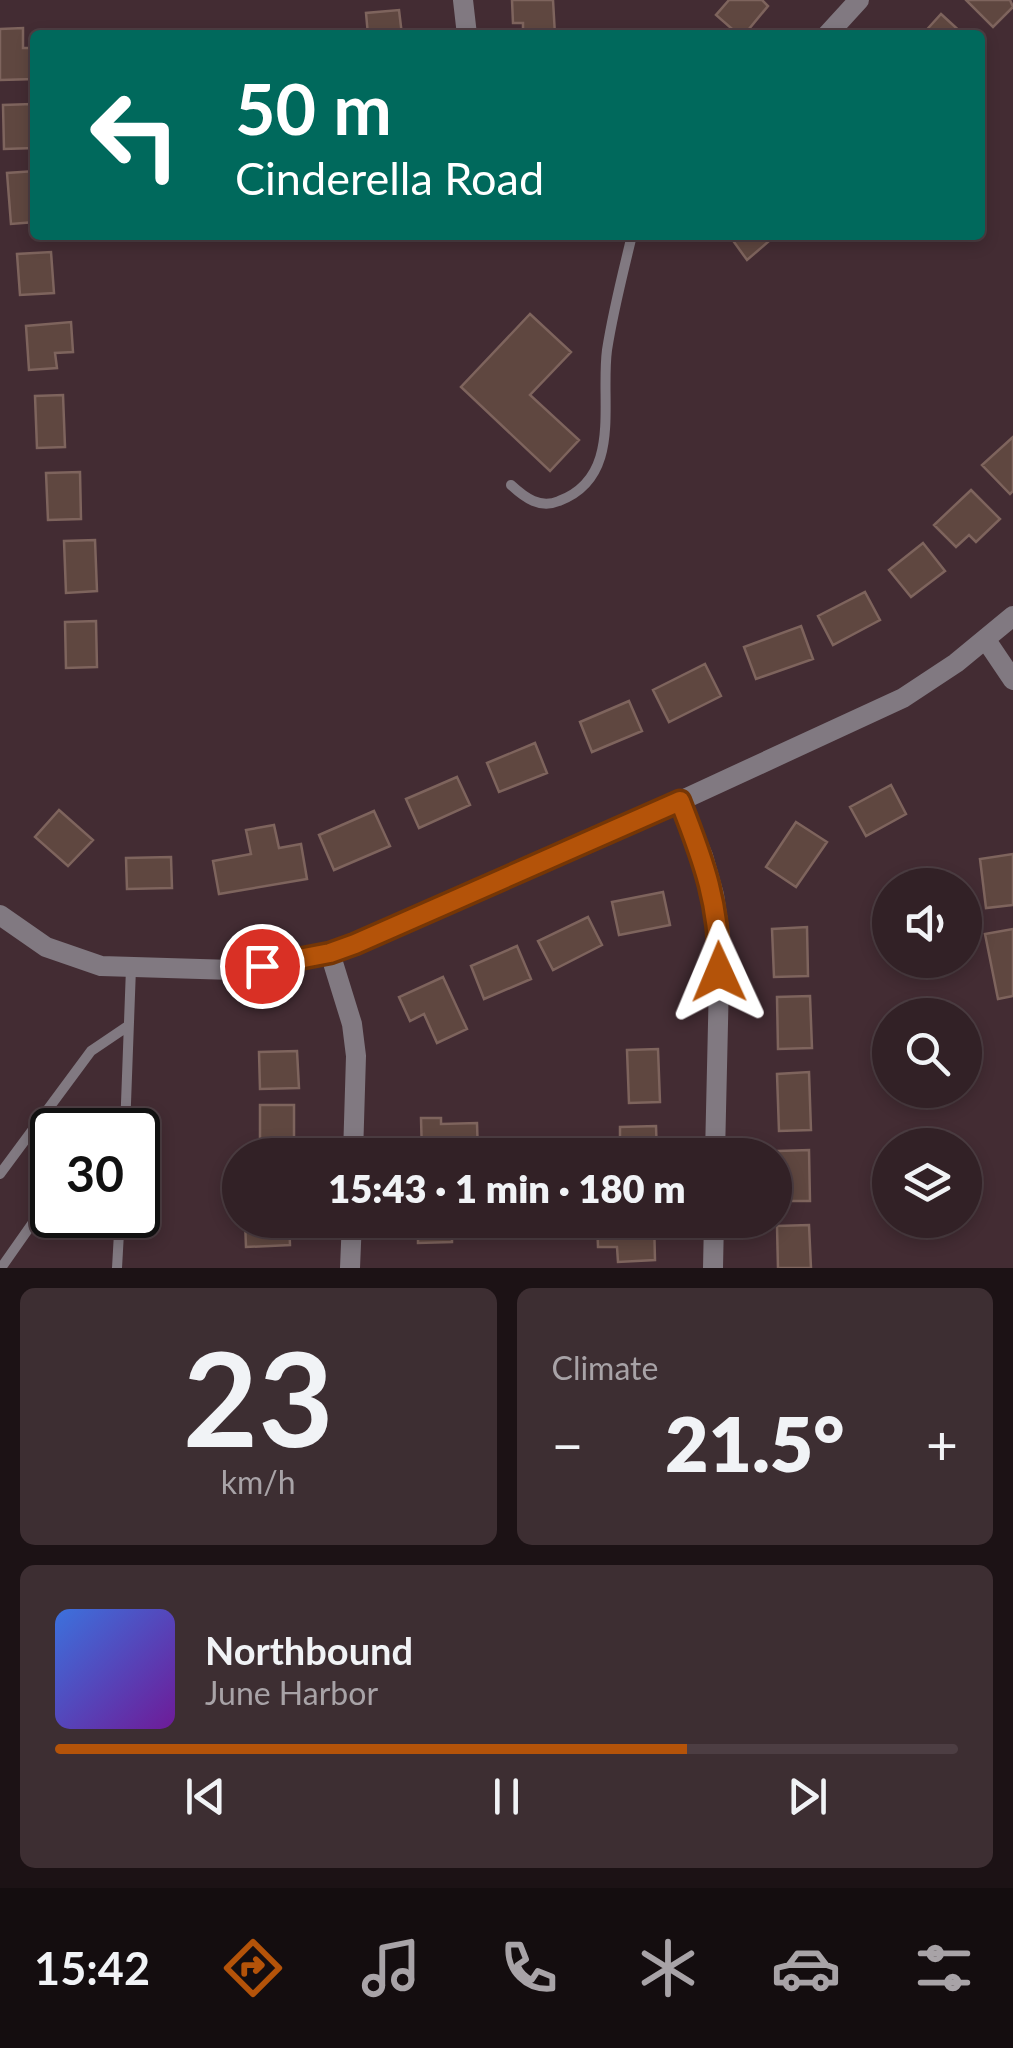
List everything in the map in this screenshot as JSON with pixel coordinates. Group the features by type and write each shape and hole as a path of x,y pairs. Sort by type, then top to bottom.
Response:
{"street":[{"path":"464,0 467,30"},
{"path":"831,30 859,0"},
{"path":"0,915 46,947 101,966 234,970 330,953 680,801 903,698 986,640 1013,616"},
{"path":"986,640 1013,680"},
{"path":"680,801 714,895 720,936 715,1138"},
{"path":"330,953 352,1024 356,1056 354,1138"},
{"path":"350,1268 351,1238"},
{"path":"713,1268 714,1238"}],"lane":[{"path":"511,485 524,497 552,504 578,493 596,471 605,441 607,352 631,240"},
{"path":"126,1108 130,968"},
{"path":"0,1174 90,1051 128,1026"},
{"path":"1,1268 30,1227"},
{"path":"117,1268 119,1238"}],"building":[{"path":"512,0 553,0 555,30 523,30 523,23 513,23"},
{"path":"729,0 762,0 768,6 748,30 733,30 716,15"},
{"path":"966,0 1010,0 1013,7 993,27"},
{"path":"399,10 401,30 368,30 366,13"},
{"path":"941,14 959,30 927,30"},
{"path":"23,28 23,48 30,48 30,79 0,80 0,29"},
{"path":"30,104 30,148 4,149 3,105"},
{"path":"30,171 30,222 11,224 7,173"},
{"path":"733,240 770,240 747,260"},
{"path":"51,252 54,293 20,295 17,254"},
{"path":"530,314 571,352 530,395 579,440 550,471 461,387"},
{"path":"71,322 73,352 55,353 57,368 29,370 26,326"},
{"path":"63,395 65,447 37,448 35,396"},
{"path":"1013,437 1013,491 1010,494 982,465"},
{"path":"80,472 81,519 48,520 46,473"},
{"path":"971,490 1000,519 976,542 969,535 956,547 934,525"},
{"path":"95,540 97,591 66,593 64,541"},
{"path":"923,543 945,571 911,597 889,570"},
{"path":"865,592 880,620 833,645 818,616"},
{"path":"96,621 97,667 66,668 65,622"},
{"path":"801,626 813,659 756,679 744,647"},
{"path":"705,664 721,696 669,722 653,690"},
{"path":"629,701 642,731 592,752 580,722"},
{"path":"535,743 547,773 499,792 487,763"},
{"path":"457,777 470,805 419,828 406,799"},
{"path":"891,785 906,814 866,836 850,807"},
{"path":"59,810 93,840 68,866 35,837"},
{"path":"374,811 390,846 334,870 319,835"},
{"path":"796,822 827,842 796,887 766,867"},
{"path":"274,825 279,848 301,844 307,879 219,894 213,861 251,854 246,830"},
{"path":"1013,854 1013,905 986,908 980,859"},
{"path":"171,857 172,888 127,889 126,858"},
{"path":"663,892 670,925 619,935 612,902"},
{"path":"588,917 602,945 553,970 538,941"},
{"path":"807,927 808,976 774,977 772,929"},
{"path":"1013,929 1013,996 998,999 985,934"},
{"path":"517,946 531,979 484,999 471,966"},
{"path":"443,977 467,1029 437,1043 424,1014 410,1021 399,997"},
{"path":"810,996 812,1048 778,1049 777,997"},
{"path":"658,1049 660,1102 629,1103 627,1050"},
{"path":"297,1051 299,1088 260,1089 259,1052"},
{"path":"809,1072 811,1130 779,1131 777,1074"},
{"path":"260,1105 294,1105 294,1138 260,1138"},
{"path":"421,1118 441,1118 441,1124 477,1123 477,1138 422,1138"},
{"path":"656,1126 656,1138 620,1138 620,1127"},
{"path":"809,1150 810,1201 792,1201 792,1151"},
{"path":"809,1225 811,1268 778,1268 777,1238 792,1238 792,1226"},
{"path":"246,1238 290,1238 290,1245 246,1247"},
{"path":"418,1238 452,1238 452,1242 418,1243"},
{"path":"598,1238 654,1238 655,1260 618,1262 617,1247 598,1247"}],"route":[{"path":"262,966 330,953 355,944 680,801 714,895 720,936 719,972"}]}
